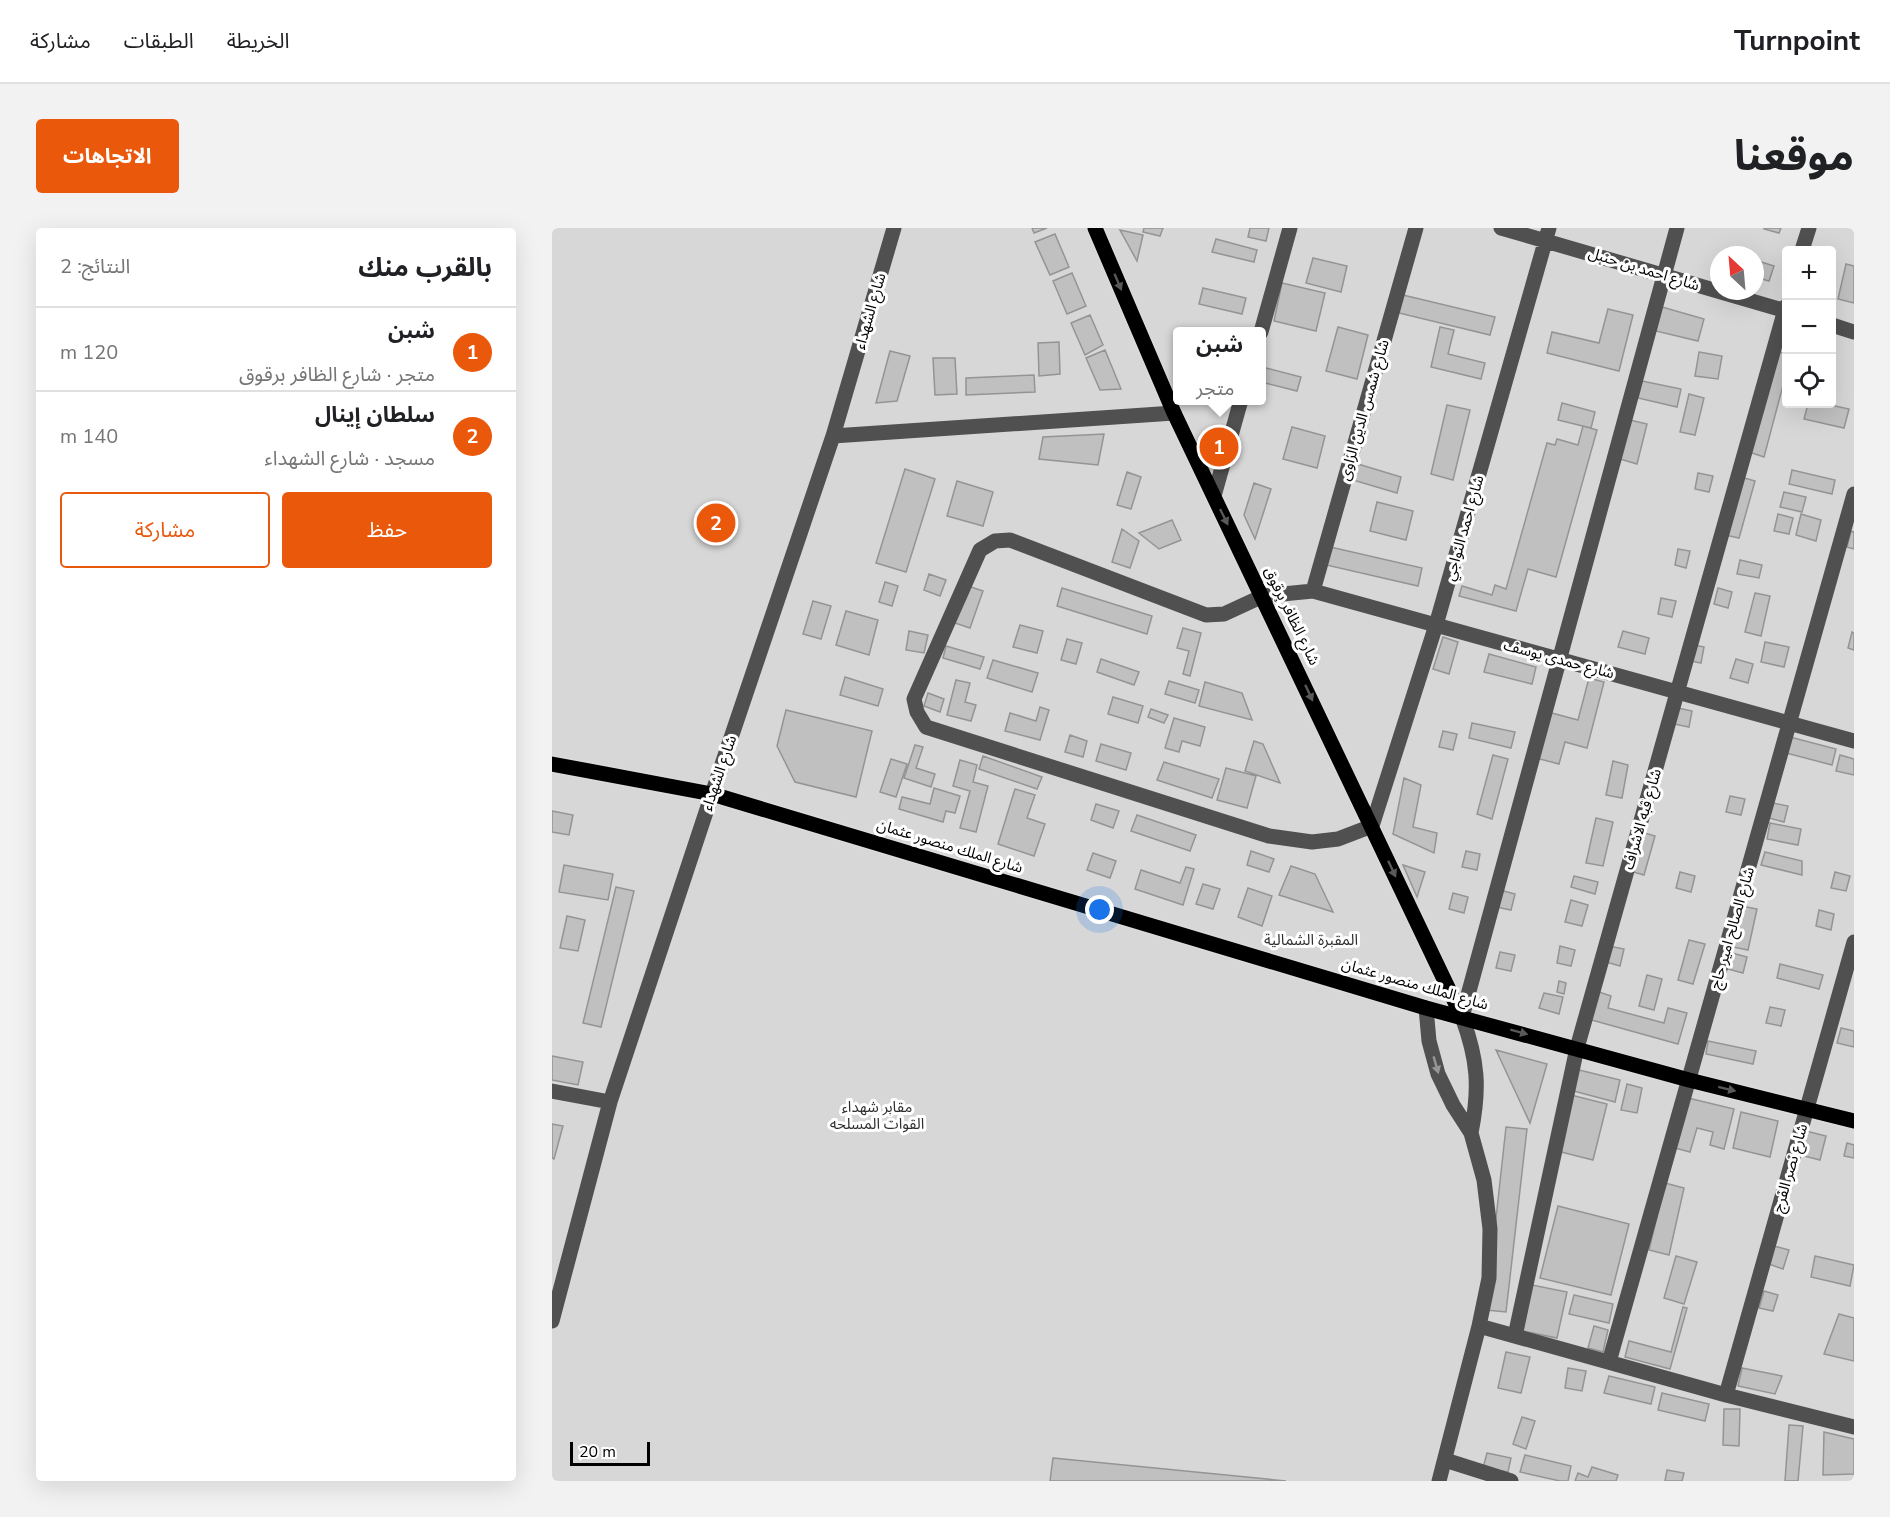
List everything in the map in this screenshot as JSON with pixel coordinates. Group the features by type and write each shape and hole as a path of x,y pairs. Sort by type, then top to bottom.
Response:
{"main road":[{"name":"شارع الظافر برقوق","path":"1095,228 1174,413 1462,1017"},
{"name":"شارع الملك منصور عثمان","path":"552,764 712,794 1426,1008 1689,1080 1854,1121"}],"street":[{"name":"شارع الشهداء","path":"552,1321 610,1102 833,436 894,228"},
{"path":"1262,327 1290,228"},
{"name":"شارع شمس الدين الزاوى","path":"1313,591 1416,228"},
{"name":"شارع احمد بن حنبل","path":"1501,228 1548,234 1663,275 1782,309"},
{"path":"1471,1133 1477,1103 1477,1074 1472,1045 1462,1017 1677,228"},
{"path":"1803,246 1809,228"},
{"name":"شارع احمد النواجي","path":"1372,826 1436,625 1548,234"},
{"name":"شارع قبه الاشراف","path":"1515,1336 1577,1048 1782,324"},
{"path":"1836,326 1854,332"},
{"path":"1214,496 1240,405"},
{"path":"833,436 1174,413"},
{"name":"شارع الصالح امير حاج","path":"1610,1362 1854,494"},
{"name":"شارع حمدى يوسف","path":"1372,826 1338,839 1312,842 1269,836 926,727 917,712 914,699 980,550 995,541 1010,540 1206,615 1224,614 1263,596 1313,591 1854,741"},
{"name":"شارع نصر الفرج","path":"1726,1395 1854,942"},
{"path":"1426,1008 1429,1041 1438,1074 1453,1105 1471,1133 1484,1180 1490,1229 1488,1278 1479,1326 1439,1481"},
{"path":"552,1091 610,1102"},
{"path":"1479,1326 1726,1395 1854,1427"},
{"path":"1444,1460 1511,1481"}],"green space":[{"name":"المقبرة الشمالية","path":"552,228 1854,228 1854,1481 552,1481"}],"building":[{"path":"1032,228 1047,228 1034,233"},
{"path":"1144,228 1163,228 1160,236 1143,232"},
{"path":"1250,228 1269,228 1266,241 1248,237"},
{"path":"1764,228 1781,228 1779,233"},
{"path":"1120,230 1143,235 1137,261"},
{"path":"1055,234 1069,267 1050,275 1035,242"},
{"path":"1216,239 1257,250 1254,262 1212,252"},
{"path":"1313,258 1347,266 1341,292 1306,283"},
{"path":"1764,263 1774,266 1769,281 1764,280"},
{"path":"1846,264 1854,266 1854,303 1838,299"},
{"path":"1072,273 1086,306 1067,314 1053,281"},
{"path":"1282,283 1325,293 1316,331 1274,321"},
{"path":"1203,288 1246,298 1242,314 1199,304"},
{"path":"1403,295 1495,317 1490,335 1399,313"},
{"path":"1662,307 1704,319 1698,341 1656,331"},
{"path":"1608,309 1633,315 1619,371 1547,353 1552,332 1599,343"},
{"path":"1090,315 1103,345 1085,355 1071,323"},
{"path":"1338,327 1368,335 1357,379 1326,371"},
{"path":"1440,327 1454,330 1448,354 1485,363 1481,379 1431,367"},
{"path":"1059,342 1060,374 1039,376 1038,343"},
{"path":"1105,350 1121,389 1100,390 1086,358"},
{"path":"890,351 910,356 897,401 876,403"},
{"path":"1777,351 1782,353 1782,389 1764,457 1749,452"},
{"path":"1699,352 1722,356 1718,379 1695,376"},
{"path":"933,358 955,358 957,394 935,395"},
{"path":"1266,368 1301,377 1297,391 1266,383"},
{"path":"1034,375 1035,392 966,395 966,378"},
{"path":"1642,381 1681,389 1677,407 1638,398"},
{"path":"1689,394 1704,398 1695,435 1680,432"},
{"path":"1562,403 1595,412 1591,428 1558,420"},
{"path":"1447,405 1470,410 1453,480 1431,474"},
{"path":"1836,406 1849,409 1844,428 1804,419 1807,408 1836,408"},
{"path":"1630,420 1647,424 1637,464 1620,459"},
{"path":"1583,426 1597,430 1556,577 1528,569 1516,611 1459,596 1462,586 1492,595 1495,585 1506,589 1547,443 1555,445 1557,439 1578,445"},
{"path":"1292,427 1325,436 1317,468 1283,459"},
{"path":"1104,434 1098,465 1039,459 1043,437"},
{"path":"1358,464 1401,477 1397,493 1353,480"},
{"path":"905,469 935,479 906,572 876,563"},
{"path":"1792,470 1835,480 1832,494 1789,484"},
{"path":"1127,472 1141,477 1131,509 1117,505"},
{"path":"1698,473 1713,476 1709,492 1695,489"},
{"path":"1741,477 1755,481 1739,538 1725,535"},
{"path":"957,481 993,492 983,526 947,516"},
{"path":"1254,483 1271,489 1255,539 1244,515"},
{"path":"1784,492 1806,497 1802,512 1780,507"},
{"path":"1377,502 1413,511 1406,540 1370,531"},
{"path":"1778,514 1793,518 1789,534 1774,531"},
{"path":"1801,514 1821,520 1816,541 1796,535"},
{"path":"1172,520 1181,540 1159,549 1139,533"},
{"path":"1122,529 1139,541 1130,568 1112,562"},
{"path":"1851,531 1854,532 1854,549 1847,547"},
{"path":"1326,546 1422,568 1418,586 1322,564"},
{"path":"1678,549 1690,551 1686,568 1675,565"},
{"path":"1740,560 1762,565 1759,578 1737,574"},
{"path":"929,574 946,580 940,596 924,590"},
{"path":"885,582 898,586 892,606 879,602"},
{"path":"965,585 983,591 970,628 952,622"},
{"path":"1062,588 1152,616 1147,634 1057,606"},
{"path":"1718,588 1732,592 1728,608 1714,604"},
{"path":"1755,593 1770,596 1761,636 1745,632"},
{"path":"1661,598 1676,601 1672,617 1658,614"},
{"path":"813,601 831,606 821,639 803,634"},
{"path":"846,611 878,620 869,655 836,645"},
{"path":"1020,625 1043,631 1037,653 1013,647"},
{"path":"1183,628 1201,633 1190,676 1183,674 1189,651 1177,648"},
{"path":"909,631 928,635 924,653 906,650"},
{"path":"1623,631 1649,638 1645,654 1618,647"},
{"path":"1852,632 1854,633 1854,650 1848,648"},
{"path":"1443,637 1458,642 1449,674 1433,669"},
{"path":"1067,639 1082,643 1076,664 1061,660"},
{"path":"1765,642 1789,647 1784,667 1761,662"},
{"path":"1690,644 1704,647 1701,663 1686,660"},
{"path":"946,646 984,657 980,669 943,658"},
{"path":"1489,654 1536,667 1532,684 1484,672"},
{"path":"1101,659 1139,672 1134,685 1097,672"},
{"path":"1736,659 1753,664 1748,683 1730,678"},
{"path":"993,660 1038,673 1032,692 987,678"},
{"path":"845,677 883,689 878,706 840,695"},
{"path":"1589,678 1604,682 1587,748 1565,742 1559,764 1536,758 1548,712 1578,720"},
{"path":"956,680 970,683 965,702 976,705 971,721 947,715"},
{"path":"1169,681 1199,690 1195,703 1165,694"},
{"path":"1205,682 1242,693 1252,720 1199,706"},
{"path":"928,693 944,699 940,712 924,706"},
{"path":"1113,697 1143,706 1138,723 1108,714"},
{"path":"1040,707 1049,710 1040,740 1005,731 1010,713 1036,721"},
{"path":"1678,708 1692,711 1689,727 1674,724"},
{"path":"1151,709 1168,715 1164,723 1148,717"},
{"path":"786,710 872,731 856,797 795,782 777,746"},
{"path":"1174,718 1205,727 1200,746 1182,741 1179,752 1165,748"},
{"path":"1472,723 1515,732 1511,748 1469,738"},
{"path":"1443,731 1457,734 1453,750 1439,747"},
{"path":"1070,735 1087,741 1083,757 1065,752"},
{"path":"1790,737 1836,749 1832,765 1786,753"},
{"path":"1254,741 1263,744 1280,783 1245,771"},
{"path":"1101,744 1131,753 1126,770 1096,761"},
{"path":"915,745 923,747 916,768 935,774 931,787 904,778"},
{"path":"1493,755 1508,759 1492,819 1477,814"},
{"path":"1840,755 1854,759 1854,775 1836,771"},
{"path":"983,756 1042,777 1037,789 979,769"},
{"path":"891,759 907,764 896,797 880,792"},
{"path":"960,760 977,765 973,782 988,786 976,832 960,828 970,791 953,786"},
{"path":"1613,761 1628,765 1622,798 1606,795"},
{"path":"1164,762 1219,779 1212,798 1157,780"},
{"path":"1226,768 1256,776 1247,808 1217,800"},
{"path":"1404,778 1421,785 1413,827 1437,833 1434,853 1393,834"},
{"path":"934,788 960,796 955,813 946,811 943,822 899,809 902,797 930,804"},
{"path":"1015,789 1035,795 1027,818 1045,824 1034,856 998,844"},
{"path":"1730,796 1745,799 1741,815 1726,812"},
{"path":"1773,803 1788,806 1784,822 1769,818"},
{"path":"1096,804 1119,811 1113,828 1091,820"},
{"path":"552,811 573,815 569,835 552,832"},
{"path":"1137,815 1196,835 1190,851 1131,831"},
{"path":"1596,818 1613,822 1603,866 1586,863"},
{"path":"1770,823 1801,829 1798,845 1767,839"},
{"path":"1641,832 1655,836 1644,875 1630,871"},
{"path":"1251,851 1274,859 1269,872 1247,865"},
{"path":"1466,851 1480,854 1477,870 1462,867"},
{"path":"1765,852 1802,861 1802,875 1761,865"},
{"path":"1093,853 1116,861 1110,878 1087,870"},
{"path":"564,865 613,874 608,900 559,892"},
{"path":"1403,865 1425,872 1417,897"},
{"path":"1291,866 1315,874 1333,912 1279,895"},
{"path":"1186,867 1194,869 1183,905 1135,889 1141,870 1180,883"},
{"path":"1680,872 1695,876 1691,892 1676,888"},
{"path":"1835,872 1850,876 1846,891 1831,888"},
{"path":"1574,876 1598,882 1595,894 1571,887"},
{"path":"1203,884 1220,889 1213,909 1196,904"},
{"path":"616,887 634,891 601,1027 583,1023"},
{"path":"1248,888 1272,896 1262,926 1238,917"},
{"path":"1500,890 1515,894 1511,910 1496,907"},
{"path":"1453,893 1468,897 1464,913 1449,909"},
{"path":"1571,900 1588,905 1582,926 1565,922"},
{"path":"1742,906 1757,909 1748,950 1733,947"},
{"path":"1819,910 1834,914 1831,930 1816,926"},
{"path":"567,916 585,920 578,951 560,948"},
{"path":"1689,940 1705,944 1693,984 1678,980"},
{"path":"1560,946 1575,950 1571,966 1557,963"},
{"path":"1609,946 1624,949 1620,966 1606,962"},
{"path":"1500,952 1515,955 1511,971 1496,968"},
{"path":"1732,953 1747,957 1743,973 1728,969"},
{"path":"1780,964 1823,975 1819,989 1777,978"},
{"path":"1647,975 1662,979 1654,1010 1639,1006"},
{"path":"1559,981 1566,983 1564,994 1557,992"},
{"path":"1596,991 1611,996 1608,1008 1664,1023 1668,1008 1687,1013 1678,1044 1588,1019"},
{"path":"1544,993 1563,997 1559,1014 1539,1008"},
{"path":"1770,1007 1785,1010 1781,1026 1766,1023"},
{"path":"1841,1028 1854,1031 1854,1047 1837,1043"},
{"path":"1708,1041 1756,1051 1753,1064 1706,1054"},
{"path":"1496,1050 1547,1064 1530,1123"},
{"path":"552,1056 583,1062 578,1085 552,1080"},
{"path":"1571,1068 1620,1080 1615,1102 1566,1089"},
{"path":"1627,1084 1642,1088 1637,1113 1621,1110"},
{"path":"1571,1095 1607,1104 1593,1160 1557,1151"},
{"path":"1688,1098 1734,1109 1724,1149 1710,1145 1713,1132 1697,1128 1690,1152 1675,1148"},
{"path":"1741,1112 1778,1121 1770,1157 1733,1148"},
{"path":"552,1124 563,1126 554,1159 552,1158"},
{"path":"1506,1127 1527,1129 1506,1312 1486,1310"},
{"path":"1806,1131 1826,1136 1820,1160 1800,1155"},
{"path":"1847,1143 1854,1145 1854,1158 1844,1156"},
{"path":"1665,1183 1684,1188 1669,1255 1649,1250"},
{"path":"1558,1206 1629,1224 1611,1295 1540,1278"},
{"path":"1774,1246 1789,1250 1783,1269 1769,1264"},
{"path":"1676,1256 1697,1262 1684,1304 1664,1298"},
{"path":"1815,1256 1854,1265 1850,1286 1811,1277"},
{"path":"1532,1285 1567,1292 1557,1338 1523,1331"},
{"path":"1764,1291 1778,1295 1773,1311 1759,1308"},
{"path":"1574,1295 1613,1304 1609,1323 1569,1314"},
{"path":"1683,1307 1687,1308 1670,1369 1625,1357 1629,1341 1671,1352"},
{"path":"1839,1314 1854,1318 1854,1361 1824,1354"},
{"path":"1594,1326 1608,1330 1603,1352 1588,1348"},
{"path":"1506,1352 1530,1357 1521,1393 1498,1388"},
{"path":"1568,1368 1586,1371 1582,1391 1565,1388"},
{"path":"1742,1368 1782,1376 1775,1394 1738,1386"},
{"path":"1609,1376 1655,1387 1651,1404 1604,1393"},
{"path":"1662,1393 1709,1404 1705,1421 1658,1410"},
{"path":"1724,1409 1740,1409 1739,1446 1723,1445"},
{"path":"1522,1417 1535,1421 1526,1449 1513,1444"},
{"path":"1789,1425 1803,1426 1798,1481 1785,1481"},
{"path":"1824,1432 1854,1439 1854,1474 1823,1475"},
{"path":"1487,1453 1511,1458 1508,1472 1483,1468"},
{"path":"1525,1455 1571,1466 1568,1481 1520,1472"},
{"path":"1053,1458 1286,1481 1050,1481"},
{"path":"1592,1467 1618,1475 1616,1481 1575,1481 1578,1473 1588,1477"},
{"path":"1667,1470 1684,1473 1682,1481 1665,1481"}],"place":[{"name":"شبن","path":"1219,447"},
{"name":"سلطان إينال","path":"716,523"}],"park label":[{"name":"مقابر شهداء القوات المسلحه","path":"877,1116"}]}
